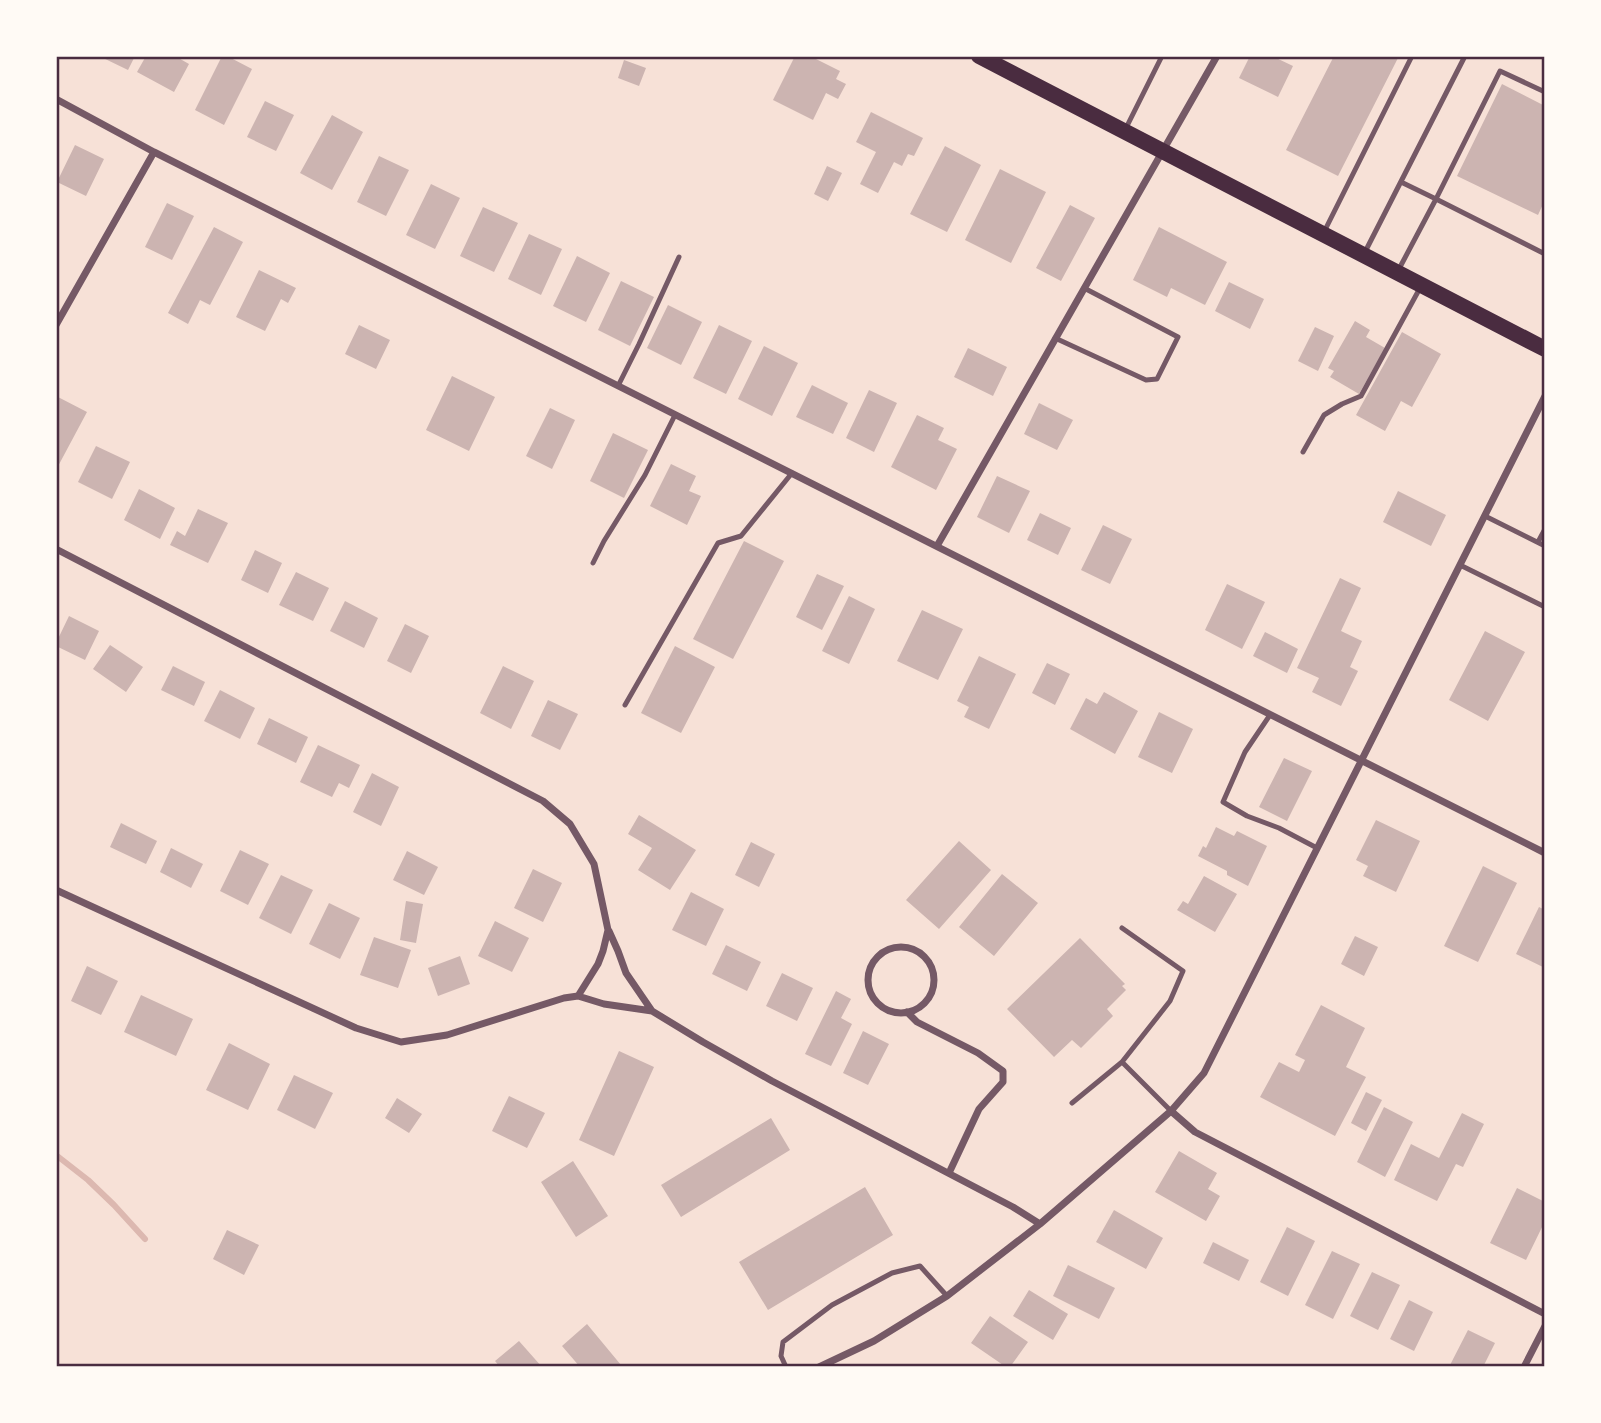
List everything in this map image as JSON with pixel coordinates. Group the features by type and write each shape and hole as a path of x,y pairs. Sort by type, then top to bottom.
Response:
{"main road":[{"path":"989,58 1545,349"}],"street":[{"path":"937,546 1217,56"},
{"path":"56,99 154,152 1545,853"},
{"path":"56,326 154,152"},
{"path":"819,1367 874,1340 947,1296 1040,1224 1171,1111 1204,1073 1545,396"},
{"path":"56,548 543,801 570,824 594,864 608,930 626,973 652,1011"},
{"path":"56,890 356,1028 401,1042 447,1035 578,996 604,1004 652,1011 772,1081 1013,1207 1040,1224"},
{"path":"578,996 598,964 608,930"},
{"path":"907,1013 926,1001 932,992 934,981 932,969 918,952 897,948 878,956 872,965 868,985 877,1003 896,1013 907,1013 917,1022 978,1053 1003,1071 1003,1082 979,1109 949,1174"},
{"path":"1171,1111 1195,1132 1545,1314"},
{"path":"1524,1367 1545,1327"}],"lane":[{"path":"1124,131 1162,56"},
{"path":"1323,234 1412,56"},
{"path":"1364,254 1465,56"},
{"path":"1397,272 1500,71 1545,92"},
{"path":"1401,181 1545,254"},
{"path":"618,386 679,257"},
{"path":"1303,452 1324,415 1361,396 1422,285"},
{"path":"1055,338 1146,380 1157,379 1178,337 1084,288"},
{"path":"593,562 645,475 675,415"},
{"path":"625,705 718,542 741,536 792,473"},
{"path":"1485,516 1545,546"},
{"path":"1538,542 1545,529"},
{"path":"1460,565 1545,607"},
{"path":"1270,715 1245,752 1223,802 1317,848"},
{"path":"1072,1103 1122,1062 1170,1001 1183,971 1122,928"},
{"path":"1122,1062 1171,1111"},
{"path":"786,1367 781,1356 783,1342 832,1305 891,1273 920,1266 947,1296"}],"building":[{"path":"99,56 135,56 128,70"},
{"path":"146,56 175,56 189,64 174,92 137,72"},
{"path":"222,56 252,69 224,125 195,110"},
{"path":"795,56 810,56 840,71 836,79 846,84 838,99 826,93 813,120 773,100"},
{"path":"1250,56 1272,56 1293,66 1278,97 1239,78"},
{"path":"1334,56 1399,56 1338,176 1286,150"},
{"path":"624,60 646,68 639,86 618,78"},
{"path":"1502,84 1545,106 1545,200 1538,215 1457,176"},
{"path":"265,101 294,115 276,151 247,137"},
{"path":"871,112 923,138 914,156 908,154 902,166 894,162 878,193 860,184 876,152 856,142"},
{"path":"332,115 363,132 332,190 300,173"},
{"path":"75,145 104,159 86,196 57,182"},
{"path":"945,146 981,165 947,232 910,214"},
{"path":"379,156 409,170 386,216 357,202"},
{"path":"827,166 842,173 828,201 814,194"},
{"path":"1000,169 1046,192 1011,263 965,240"},
{"path":"431,184 460,198 435,249 406,235"},
{"path":"167,203 194,216 172,260 145,247"},
{"path":"1070,205 1095,218 1061,281 1036,268"},
{"path":"483,207 518,223 494,272 460,256"},
{"path":"214,227 243,242 210,305 200,300 188,324 168,313"},
{"path":"1159,227 1227,262 1205,305 1171,288 1167,297 1133,280"},
{"path":"529,234 562,249 541,295 508,279"},
{"path":"577,256 610,273 586,322 553,306"},
{"path":"259,270 296,288 288,303 281,299 265,331 236,317"},
{"path":"621,281 654,297 630,346 598,330"},
{"path":"1229,282 1264,299 1250,329 1215,311"},
{"path":"668,305 702,322 681,365 647,348"},
{"path":"1355,321 1370,330 1366,337 1385,348 1359,394 1330,377 1334,371 1328,368"},
{"path":"359,325 390,340 376,369 345,354"},
{"path":"719,325 752,341 726,394 693,378"},
{"path":"1315,327 1334,336 1318,371 1298,361"},
{"path":"1402,332 1441,354 1412,407 1401,401 1385,431 1356,415"},
{"path":"764,346 798,363 772,416 738,399"},
{"path":"968,348 1007,367 993,396 954,377"},
{"path":"452,376 495,397 469,451 426,430"},
{"path":"812,385 848,403 833,434 796,417"},
{"path":"869,390 897,403 874,452 846,438"},
{"path":"58,397 87,412 56,470 56,400"},
{"path":"1039,403 1073,420 1057,450 1024,434"},
{"path":"550,408 575,420 552,469 526,456"},
{"path":"917,415 944,428 938,440 957,449 936,490 891,467"},
{"path":"613,433 648,450 624,498 590,481"},
{"path":"96,446 130,462 112,499 78,482"},
{"path":"671,464 696,476 689,491 701,496 687,525 650,506"},
{"path":"997,476 1030,491 1009,533 977,517"},
{"path":"139,489 175,508 160,539 124,520"},
{"path":"1398,491 1446,515 1431,546 1383,522"},
{"path":"198,509 228,523 208,563 170,545 177,531 185,536"},
{"path":"1040,513 1071,528 1058,555 1027,540"},
{"path":"1103,525 1132,539 1110,584 1081,570"},
{"path":"744,541 784,561 733,659 693,639"},
{"path":"255,550 282,563 268,593 241,580"},
{"path":"296,572 329,588 313,621 279,605"},
{"path":"817,574 844,586 822,630 796,617"},
{"path":"1340,578 1361,588 1341,631 1362,641 1350,667 1358,671 1341,706 1312,692 1319,678 1297,668"},
{"path":"1227,584 1265,602 1242,649 1205,630"},
{"path":"849,596 875,609 849,664 822,651"},
{"path":"345,601 378,618 364,648 330,631"},
{"path":"922,610 963,629 938,680 897,661"},
{"path":"69,616 99,631 85,660 56,646"},
{"path":"405,624 429,636 411,673 387,661"},
{"path":"1485,631 1525,652 1488,721 1449,700"},
{"path":"1265,632 1298,649 1287,673 1253,656"},
{"path":"110,645 143,667 126,692 93,669"},
{"path":"675,646 715,667 681,733 641,713"},
{"path":"979,656 1016,674 989,729 964,717 969,707 957,701"},
{"path":"1047,663 1070,674 1055,705 1032,693"},
{"path":"173,666 205,682 194,706 161,690"},
{"path":"503,666 534,681 511,729 480,713"},
{"path":"220,690 255,708 240,739 204,721"},
{"path":"1104,692 1138,711 1115,754 1070,729 1086,698 1097,704"},
{"path":"548,700 578,714 560,750 531,736"},
{"path":"1159,712 1193,729 1172,773 1138,757"},
{"path":"269,718 308,737 296,763 257,744"},
{"path":"318,745 360,765 349,788 339,783 332,797 300,782"},
{"path":"1284,758 1312,771 1287,821 1259,807"},
{"path":"372,773 399,787 381,826 353,812"},
{"path":"639,815 696,850 670,890 638,870 652,848 628,834"},
{"path":"1376,820 1420,841 1396,892 1363,876 1368,866 1356,860"},
{"path":"121,823 157,841 146,864 110,847"},
{"path":"1216,827 1234,836 1237,831 1267,846 1248,886 1198,856 1203,846 1206,848"},
{"path":"959,841 991,870 939,929 906,900"},
{"path":"751,842 775,854 759,887 735,875"},
{"path":"171,848 203,864 191,888 160,872"},
{"path":"240,850 269,864 248,905 220,891"},
{"path":"407,851 438,867 424,895 393,880"},
{"path":"1483,866 1517,883 1478,962 1444,946"},
{"path":"533,869 562,883 543,922 514,908"},
{"path":"1002,874 1038,903 994,956 959,927"},
{"path":"281,875 313,890 291,934 259,918"},
{"path":"1204,876 1237,894 1215,932 1177,910 1183,901 1188,904"},
{"path":"691,892 724,909 706,946 672,930"},
{"path":"406,901 423,904 416,943 400,940"},
{"path":"329,903 360,918 340,959 309,944"},
{"path":"1539,907 1545,910 1545,968 1516,954"},
{"path":"495,921 529,938 512,972 478,956"},
{"path":"1355,936 1378,947 1364,976 1341,964"},
{"path":"374,937 411,950 398,988 360,975"},
{"path":"1080,938 1125,984 1122,986 1126,990 1107,1009 1113,1016 1081,1048 1072,1040 1054,1057 1007,1009"},
{"path":"726,945 761,962 747,991 712,974"},
{"path":"460,956 470,984 438,996 428,968"},
{"path":"87,966 118,981 101,1015 71,1001"},
{"path":"782,973 813,988 797,1021 766,1006"},
{"path":"836,991 851,999 841,1018 852,1024 831,1066 805,1054"},
{"path":"141,995 193,1019 176,1056 124,1032"},
{"path":"1321,1005 1365,1028 1346,1067 1366,1077 1335,1136 1260,1097 1279,1062 1299,1072 1305,1060 1295,1055"},
{"path":"863,1031 889,1044 868,1085 843,1073"},
{"path":"229,1043 270,1064 248,1110 206,1090"},
{"path":"619,1051 654,1067 614,1156 579,1140"},
{"path":"294,1075 333,1093 315,1129 277,1110"},
{"path":"1366,1092 1382,1100 1366,1131 1351,1123"},
{"path":"509,1096 545,1113 527,1148 492,1131"},
{"path":"397,1098 422,1114 409,1133 385,1118"},
{"path":"1384,1107 1413,1122 1385,1177 1357,1162"},
{"path":"1462,1113 1484,1124 1463,1167 1456,1164 1437,1201 1394,1180 1411,1144 1439,1158"},
{"path":"771,1118 790,1150 681,1217 661,1185"},
{"path":"1179,1151 1217,1173 1208,1189 1220,1196 1206,1221 1155,1192"},
{"path":"573,1161 608,1216 576,1237 541,1182"},
{"path":"865,1187 893,1235 768,1310 739,1262"},
{"path":"1517,1188 1545,1202 1545,1221 1526,1260 1490,1243"},
{"path":"1114,1210 1163,1238 1146,1269 1096,1242"},
{"path":"1287,1227 1315,1241 1288,1296 1260,1282"},
{"path":"227,1230 259,1245 244,1275 213,1259"},
{"path":"1213,1242 1249,1260 1239,1281 1203,1263"},
{"path":"1332,1251 1360,1264 1333,1319 1305,1305"},
{"path":"1068,1265 1115,1288 1099,1319 1053,1296"},
{"path":"1372,1272 1400,1285 1378,1330 1350,1316"},
{"path":"1029,1290 1068,1314 1053,1340 1013,1316"},
{"path":"1409,1300 1433,1312 1414,1351 1390,1339"},
{"path":"990,1316 1028,1342 1010,1367 971,1343"},
{"path":"587,1324 621,1365 619,1367 580,1367 562,1346"},
{"path":"1468,1330 1495,1343 1483,1367 1449,1367"},
{"path":"519,1341 542,1367 500,1367 495,1361"}],"waterway":[{"path":"56,1155 88,1180 145,1239"}]}
